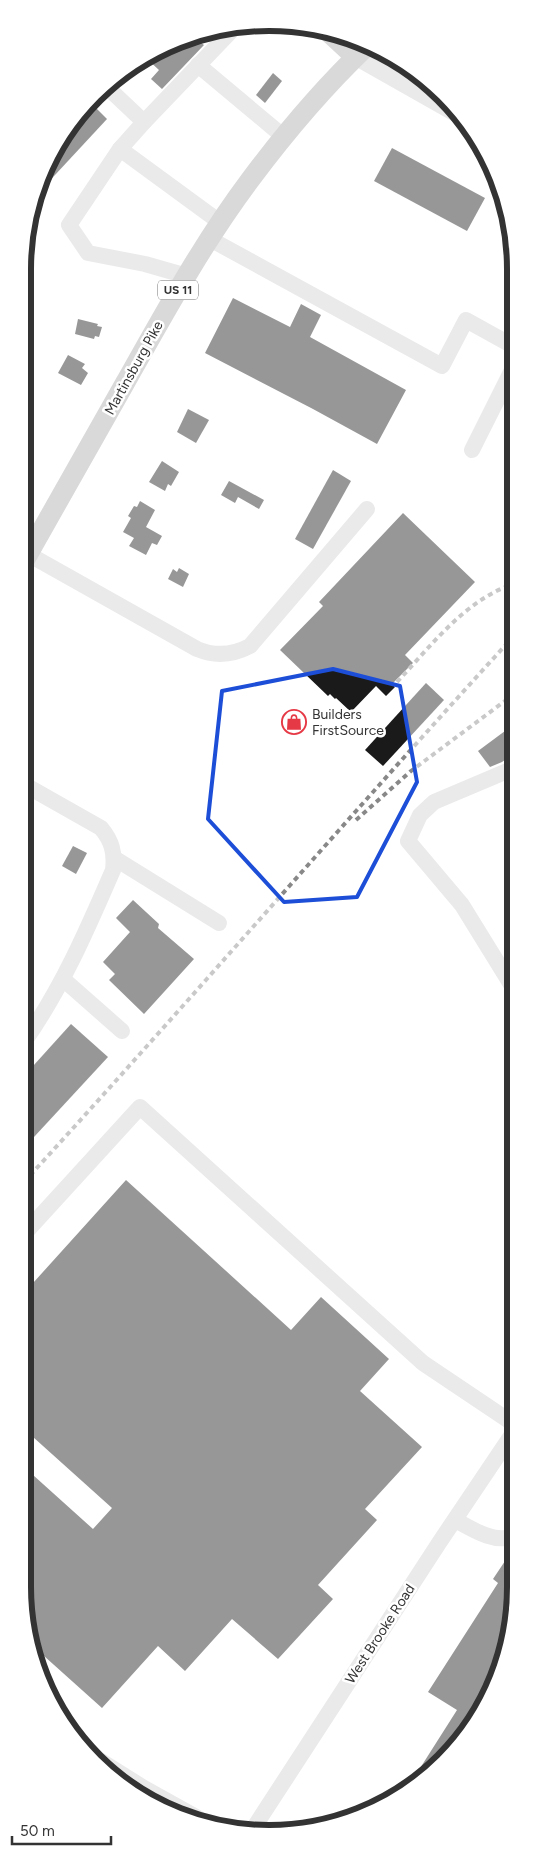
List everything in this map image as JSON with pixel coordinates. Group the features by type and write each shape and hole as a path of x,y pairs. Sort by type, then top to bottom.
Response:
{"main road":[{"name":"Martinsburg Pike","path":"31,549 186,276 215,231 249,180 284,137 361,52"}],"street":[{"path":"186,276 146,264 88,253 69,225 120,149 227,35"},
{"path":"361,52 438,102"},
{"path":"198,65 284,137"},
{"path":"111,91 144,122"},
{"path":"120,149 215,231 442,366 466,320 507,343"},
{"path":"472,450 507,380"},
{"path":"31,558 198,649 214,654 227,655 239,652 250,646 367,509"},
{"path":"507,770 434,802 420,815 408,841 462,905 507,978"},
{"path":"31,788 101,828 110,842 114,858 113,870 77,953 31,1032"},
{"path":"114,858 219,923"},
{"path":"63,979 122,1030"},
{"path":"31,1226 140,1107 423,1363 507,1419"},
{"name":"West Brooke Road","path":"256,1824 507,1442"},
{"path":"455,1520 478,1532 502,1540 507,1538"},
{"path":"121,1774 178,1807"}],"highlighted area":[{"path":"333,669 400,686 417,782 357,897 284,902 208,819 222,691"}],"building":[{"path":"200,42 204,45 162,89 151,79 159,70 151,63 178,49"},
{"path":"273,73 282,81 265,103 256,95"},
{"path":"95,107 107,119 47,183 63,150 90,112"},
{"path":"392,148 485,198 467,231 374,181"},
{"path":"233,298 290,327 301,304 321,315 310,337 406,390 377,444 205,353"},
{"path":"78,319 98,324 97,326 102,327 99,337 95,336 94,339 75,334"},
{"path":"68,355 85,364 82,368 88,373 81,385 58,373"},
{"path":"188,409 209,420 196,443 177,432"},
{"path":"162,461 179,472 171,486 168,484 165,491 149,482"},
{"path":"333,470 351,481 313,549 295,539"},
{"path":"229,481 264,500 259,509 238,497 235,503 221,495"},
{"path":"140,501 155,510 146,527 162,536 157,545 152,543 146,555 129,546 134,538 123,532 131,518 128,516 134,506 137,507"},
{"path":"403,513 475,582 405,655 413,663 392,684 395,687 386,696 376,686 351,712 336,698 330,694 328,696 280,650 323,606 319,602"},
{"path":"179,568 189,574 183,587 168,579 173,569 177,572"},
{"path":"426,683 444,700 383,766 365,750"},
{"path":"507,729 507,758 490,767 478,751"},
{"path":"73,846 87,853 76,874 62,866"},
{"path":"133,900 159,924 158,928 194,959 144,1014 109,980 115,974 103,962 130,932 116,918"},
{"path":"71,1024 108,1057 34,1137 31,1134 31,1068"},
{"path":"126,1180 291,1330 321,1297 389,1359 360,1391 422,1447 365,1509 377,1520 318,1585 333,1599 278,1659 232,1619 185,1671 158,1646 102,1708 40,1653 33,1618 31,1587 31,1473 93,1529 112,1508 31,1435 31,1285"},
{"path":"507,1558 505,1618 499,1649 489,1678 475,1706 458,1732 416,1774 457,1710 428,1692 498,1583 493,1579"}],"railway":[{"path":"397,682 449,626 479,601 507,587"},
{"path":"31,1174 507,644"},
{"path":"356,820 411,771 507,699"}],"place":[{"name":"Builders FirstSource","path":"294,722"}]}
